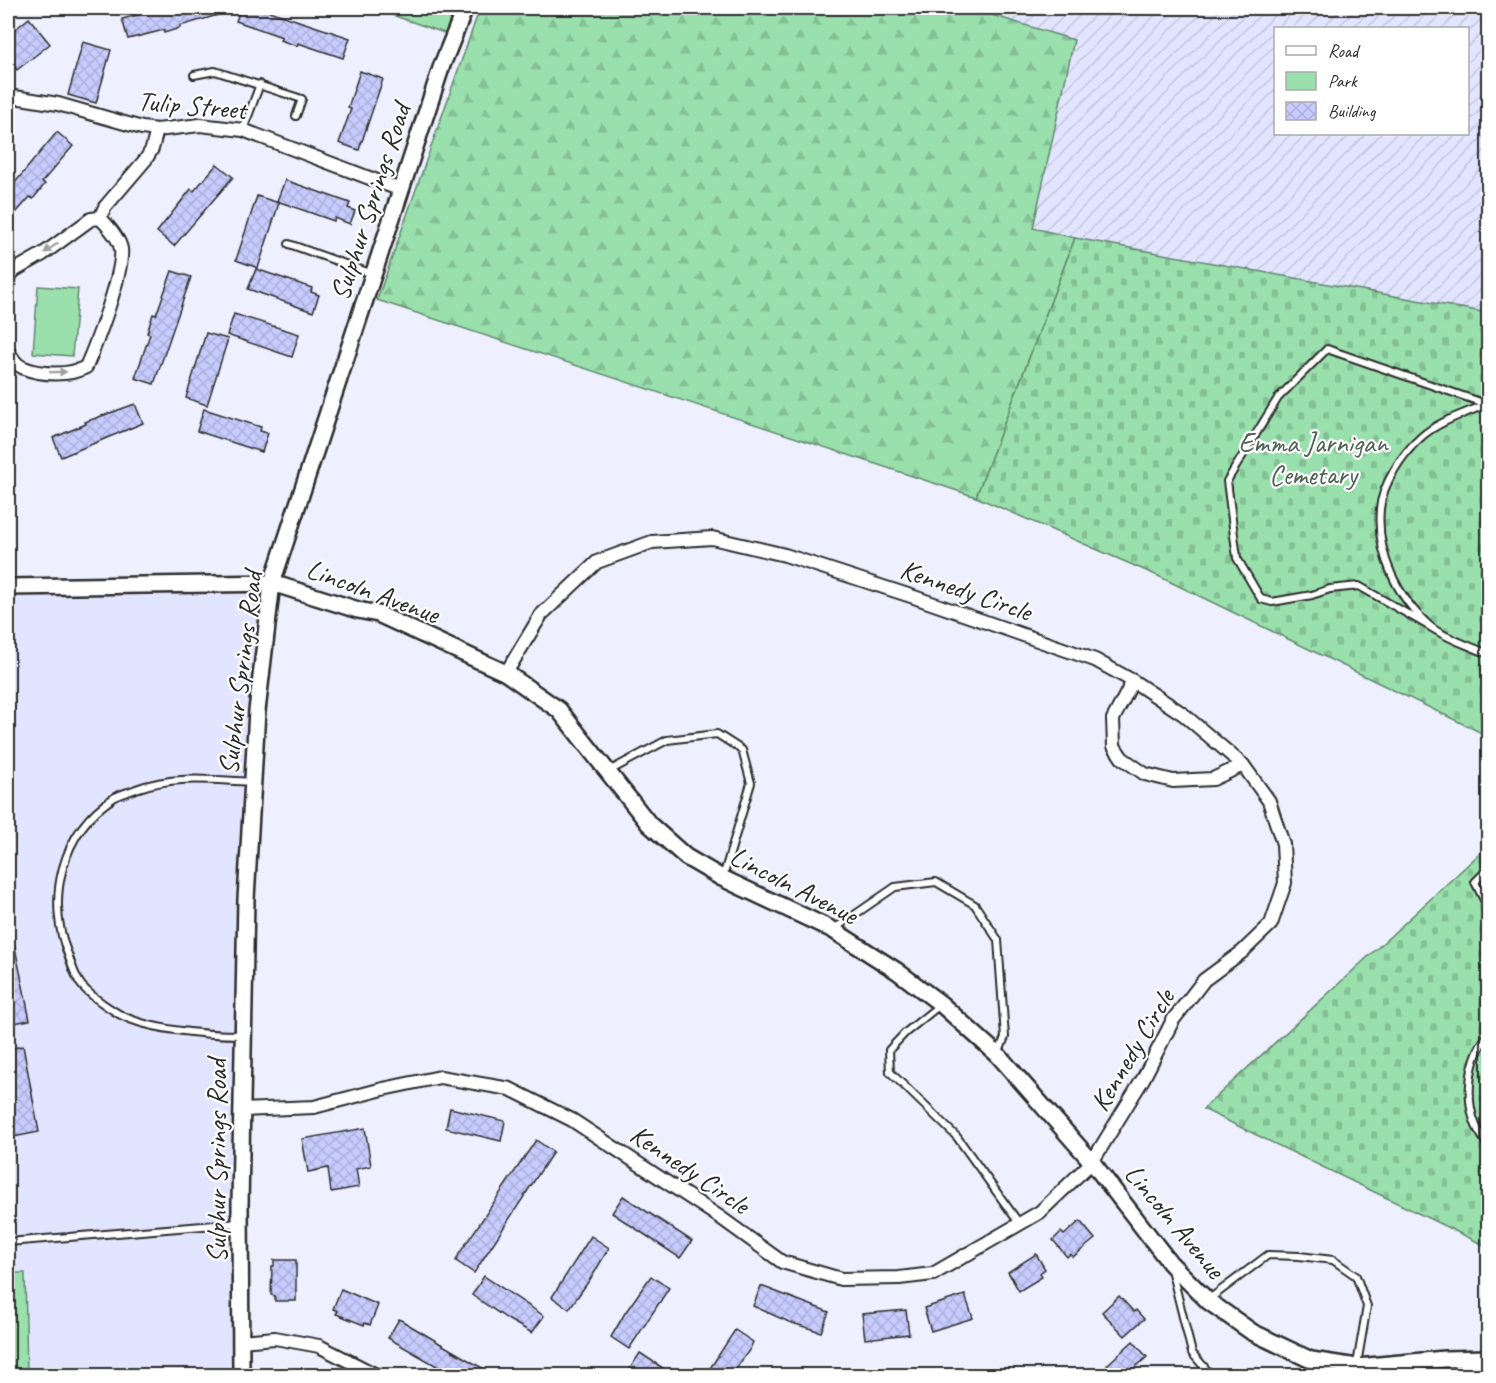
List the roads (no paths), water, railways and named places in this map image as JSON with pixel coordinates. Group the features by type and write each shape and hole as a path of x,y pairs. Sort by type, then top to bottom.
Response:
{"street":[{"name":"Sulphur Springs Road","path":"241,1376 240,1223 246,899 257,711 272,583 442,65 465,8"},
{"name":"Tulip Street","path":"8,96 58,104 132,126 157,130 200,125 243,130 401,190"},
{"path":"100,218 105,207 146,159 152,149 157,130"},
{"path":"8,285 10,275 15,270 43,254 91,219 100,218"},
{"path":"8,351 14,362 24,368 60,373 86,367 119,274 121,258 121,248 111,229 100,218"},
{"name":"Kennedy Circle","path":"242,1110 314,1107 440,1077 510,1089 572,1120 721,1218 782,1262 841,1279 899,1278 933,1274 1040,1212 1092,1162 1143,1079 1173,1020 1204,980 1242,952 1271,924 1285,883 1283,844 1269,801 1242,765 1184,714 1095,660 785,555 712,538 652,542 597,562 541,615 506,673"},
{"name":"Lincoln Avenue","path":"8,587 272,583 357,610 378,614 506,673 559,710 649,824 686,857 722,878 833,930 897,971 941,1004 998,1055 1092,1162 1170,1263 1208,1301 1252,1332 1311,1360 1356,1371 1445,1359 1488,1358"},
{"path":"1133,681 1113,719 1114,746 1122,758 1145,774 1173,781 1213,779 1242,765"},
{"path":"241,1341 274,1338 319,1346 378,1376"}],"lane":[{"path":"194,75 215,71 302,99 296,116"},
{"path":"243,130 260,84"},
{"path":"289,244 374,274"},
{"path":"1487,404 1328,349 1278,398 1227,481 1237,558 1261,599 1272,602 1312,595 1330,589 1359,586 1432,627 1488,654"},
{"path":"1432,627 1399,590 1382,548 1380,508 1392,471 1420,438 1453,418 1487,404"},
{"path":"608,771 667,740 717,734 742,750 751,783 722,878"},
{"path":"243,1035 217,1035 145,1024 116,1013 100,1002 80,984 61,939 58,883 64,858 73,839 89,818 116,797 154,782 181,778 252,782"},
{"path":"1488,869 1475,882 1484,900 1488,902"},
{"path":"833,930 896,887 936,882 975,905 998,940 1005,1037 998,1055"},
{"path":"941,1004 889,1050 890,1072 957,1137 1019,1223"},
{"path":"1488,1035 1472,1066 1469,1098 1477,1129 1488,1146"},
{"path":"8,1242 240,1223"},
{"path":"1208,1301 1268,1255 1333,1260 1356,1276 1367,1306 1356,1371"},
{"path":"1170,1263 1192,1353 1212,1376"}],"park label":[{"name":"Emma Jarnigan Cemetary","path":"1313,458"}]}
